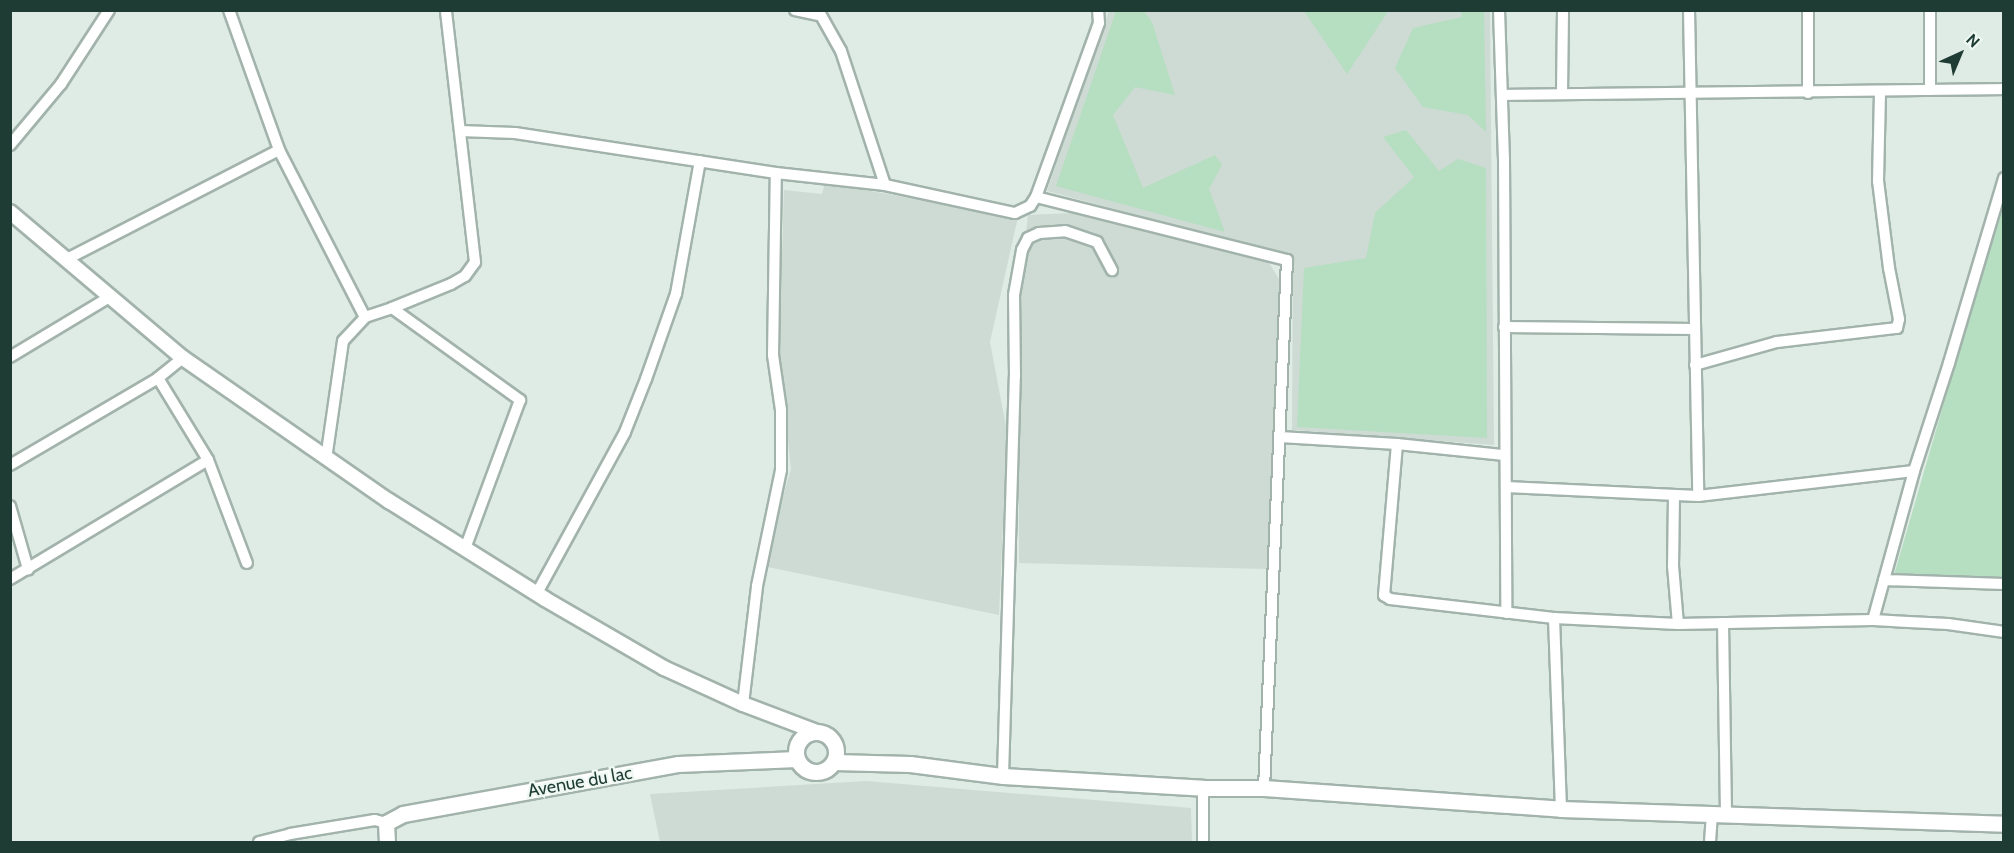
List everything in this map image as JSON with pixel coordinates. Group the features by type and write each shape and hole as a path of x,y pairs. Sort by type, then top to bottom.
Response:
{"main road":[{"path":"817,732 832,740 836,751 834,762 825,770 814,772 804,768 797,759 796,748 801,738 817,732"},
{"name":"Avenue du lac","path":"386,823 402,814 678,764 797,759"},
{"path":"834,762 910,764 1003,776 1203,788 1264,788 1561,808 1719,816 2004,824"},
{"path":"386,823 387,843"}],"street":[{"path":"10,145 61,84 109,10"},
{"path":"229,10 279,150 365,317"},
{"path":"326,459 343,341 365,317 393,309 451,284 465,276 475,262 446,10"},
{"path":"795,10 818,13 841,51 885,185"},
{"path":"459,131 515,133 776,173 885,185 1015,213 1030,206 1036,197 1099,23 1098,10"},
{"path":"1499,10 1502,95 1506,613"},
{"path":"1562,93 1563,10"},
{"path":"1689,10 1698,496"},
{"path":"1808,10 1808,93"},
{"path":"1930,10 1930,90"},
{"path":"1502,95 2004,89"},
{"path":"1695,365 1777,342 1897,328 1899,320 1889,268 1878,181 1880,92"},
{"path":"67,259 279,150"},
{"path":"537,593 625,432 646,379 676,294 700,161"},
{"path":"743,704 757,586 781,470 781,410 773,355 776,173"},
{"path":"1872,620 1914,471 2004,178"},
{"path":"1036,197 1287,260 1264,788"},
{"path":"10,212 183,358 326,459 465,549 664,668 743,704 817,732"},
{"path":"1003,776 1015,376 1014,295 1022,250 1028,238 1039,233 1065,231 1097,242 1112,270"},
{"path":"10,357 111,296"},
{"path":"393,309 520,400 465,549"},
{"path":"1504,327 1694,328"},
{"path":"10,465 158,378 183,358"},
{"path":"158,378 208,460 247,563"},
{"path":"1280,437 1396,444 1503,455"},
{"path":"1396,444 1384,595 1390,599 1554,618 1678,624 1872,620 1948,624 2004,632"},
{"path":"10,579 208,460"},
{"path":"1506,487 1698,496 1914,471"},
{"path":"1674,496 1673,566 1678,624"},
{"path":"10,506 28,569"},
{"path":"1884,580 2004,584"},
{"path":"1554,618 1561,808"},
{"path":"1710,843 1719,816 1723,623"},
{"path":"1203,788 1203,843"},
{"path":"259,843 375,820 386,823"}],"shaded area":[{"path":"1109,11 1490,11 1494,445 1292,430 1293,263 1287,255 1047,191"},
{"path":"825,183 1018,217 990,342 1007,432 999,615 763,566 791,469 779,354 784,190 822,194"},
{"path":"1072,213 1168,233 1266,258 1282,284 1267,569 1019,563 1019,297 1028,215"},
{"path":"866,781 1191,808 1192,842 660,842 650,794"}],"green space":[{"path":"1386,10 1387,13 1347,74 1304,11"},
{"path":"1116,11 1144,11 1152,22 1175,95 1135,87 1113,115 1143,188 1215,155 1222,165 1209,189 1225,232 1056,186"},
{"path":"1461,11 1484,11 1486,132 1468,115 1423,107 1395,68 1413,28 1462,17"},
{"path":"1406,130 1439,171 1458,159 1486,168 1487,438 1297,427 1304,268 1366,258 1375,213 1414,177 1383,137"},
{"path":"2003,200 2003,577 1894,575"}]}
